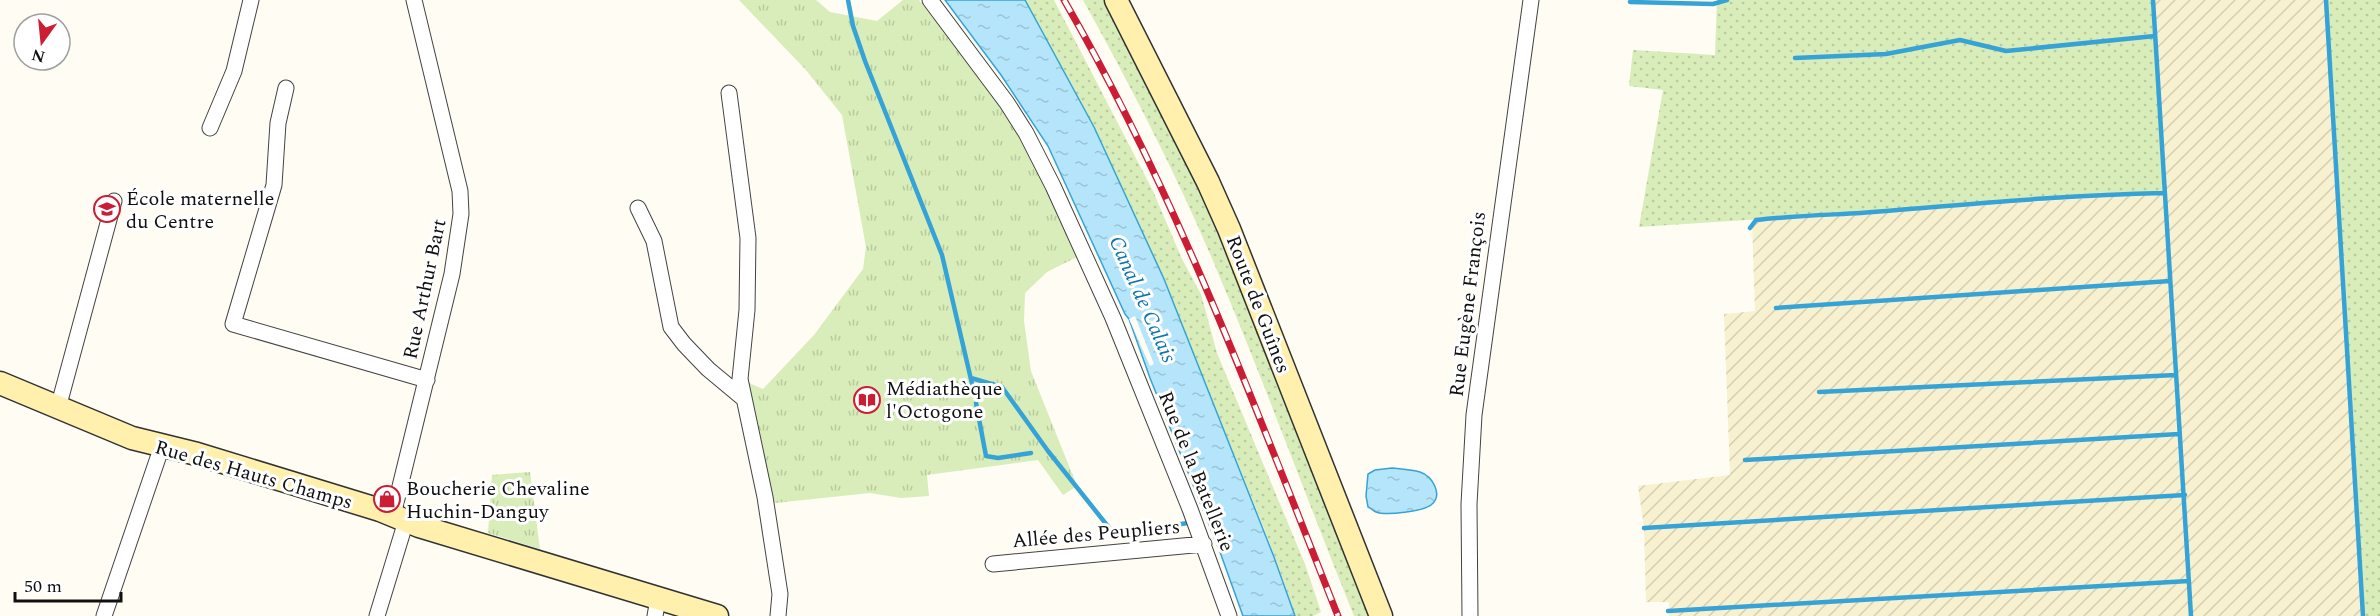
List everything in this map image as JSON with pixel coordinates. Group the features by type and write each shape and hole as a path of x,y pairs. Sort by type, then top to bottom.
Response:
{"street":[{"path":"210,128 234,71 251,0"},
{"name":"Rue Arthur Bart","path":"377,616 452,274 461,201 414,0"},
{"name":"Rue de la Batellerie","path":"930,0 1007,103 1026,133 1047,174 1113,318 1204,544 1229,616"},
{"name":"Route de Guînes","path":"1116,0 1226,221 1381,616"},
{"name":"Rue Eugène François","path":"1470,616 1468,504 1474,415 1526,1"},
{"path":"286,88 278,123 274,185 233,324 427,380"},
{"path":"729,93 748,238 747,310 740,379 765,497 780,594 778,616"},
{"path":"58,408 114,201"},
{"path":"638,208 654,241 671,327 708,369 744,399"},
{"name":"Rue des Hauts Champs","path":"0,383 132,438 399,518 657,608 717,616"},
{"path":"104,616 162,446"},
{"name":"Allée des Peupliers","path":"993,564 1204,544"}],"shaded area":[{"path":"2153,0 2324,0 2362,616 1669,616 1669,602 1646,602 1644,528 1638,486 1730,475 1724,314 1755,311 1752,221 2163,193"}],"green space":[{"path":"739,0 816,0 830,12 877,21 903,0 919,0 1000,104 1028,148 1079,256 1047,272 1025,293 1024,321 1031,371 1077,486 1063,495 1038,460 927,475 929,496 901,498 870,493 766,504 740,379 763,389 814,335 863,269 866,247 842,115 805,69"},
{"path":"1025,0 1054,0 1153,191 1182,259 1201,294 1217,353 1305,564 1321,612 1313,616 1295,616 1264,528 1159,273 1109,162"},
{"path":"1083,0 1106,0 1194,170 1278,371 1369,616 1354,616 1249,349 1198,227 1151,129"},
{"path":"1717,0 2152,0 2164,193 1639,227 1663,90 1629,86 1633,50 1715,55"},
{"path":"2324,0 2380,0 2380,616 2362,616"},
{"path":"530,472 540,549 488,533 492,475"}],"water":[{"name":"Canal de Calais","path":"945,0 1025,0 1094,127 1164,279 1274,557 1295,616 1243,616 1129,319 1048,146 1001,75"},
{"path":"1392,468 1413,470 1429,477 1435,486 1435,501 1421,509 1396,513 1376,512 1368,507 1366,496 1368,474 1375,470"}],"pier":[{"path":"1135,316 1154,364 1150,366 1129,319"}],"waterway":[{"path":"848,0 853,26 865,61 942,255 973,388"},
{"path":"1630,2 1713,4 1727,0"},
{"path":"2153,0 2191,616"},
{"path":"2326,0 2363,616"},
{"path":"1795,58 1886,54 1960,40 2006,51 2155,36"},
{"path":"1750,228 1756,220 2050,198 2164,193"},
{"path":"1776,308 2170,281"},
{"path":"1819,392 2176,375"},
{"path":"971,378 1002,387 1048,451 1114,534 1188,523"},
{"path":"976,403 986,456 998,458 1031,453"},
{"path":"1745,460 2179,434"},
{"path":"1644,528 2185,495"},
{"path":"1668,611 2189,581"}],"railway":[{"path":"1064,0 1105,74 1178,225 1245,381 1338,616"}],"place":[{"name":"École maternelle du Centre","path":"107,209"},
{"name":"Médiathèque l'Octogone","path":"867,400"},
{"name":"Boucherie Chevaline Huchin-Danguy","path":"387,499"}]}
